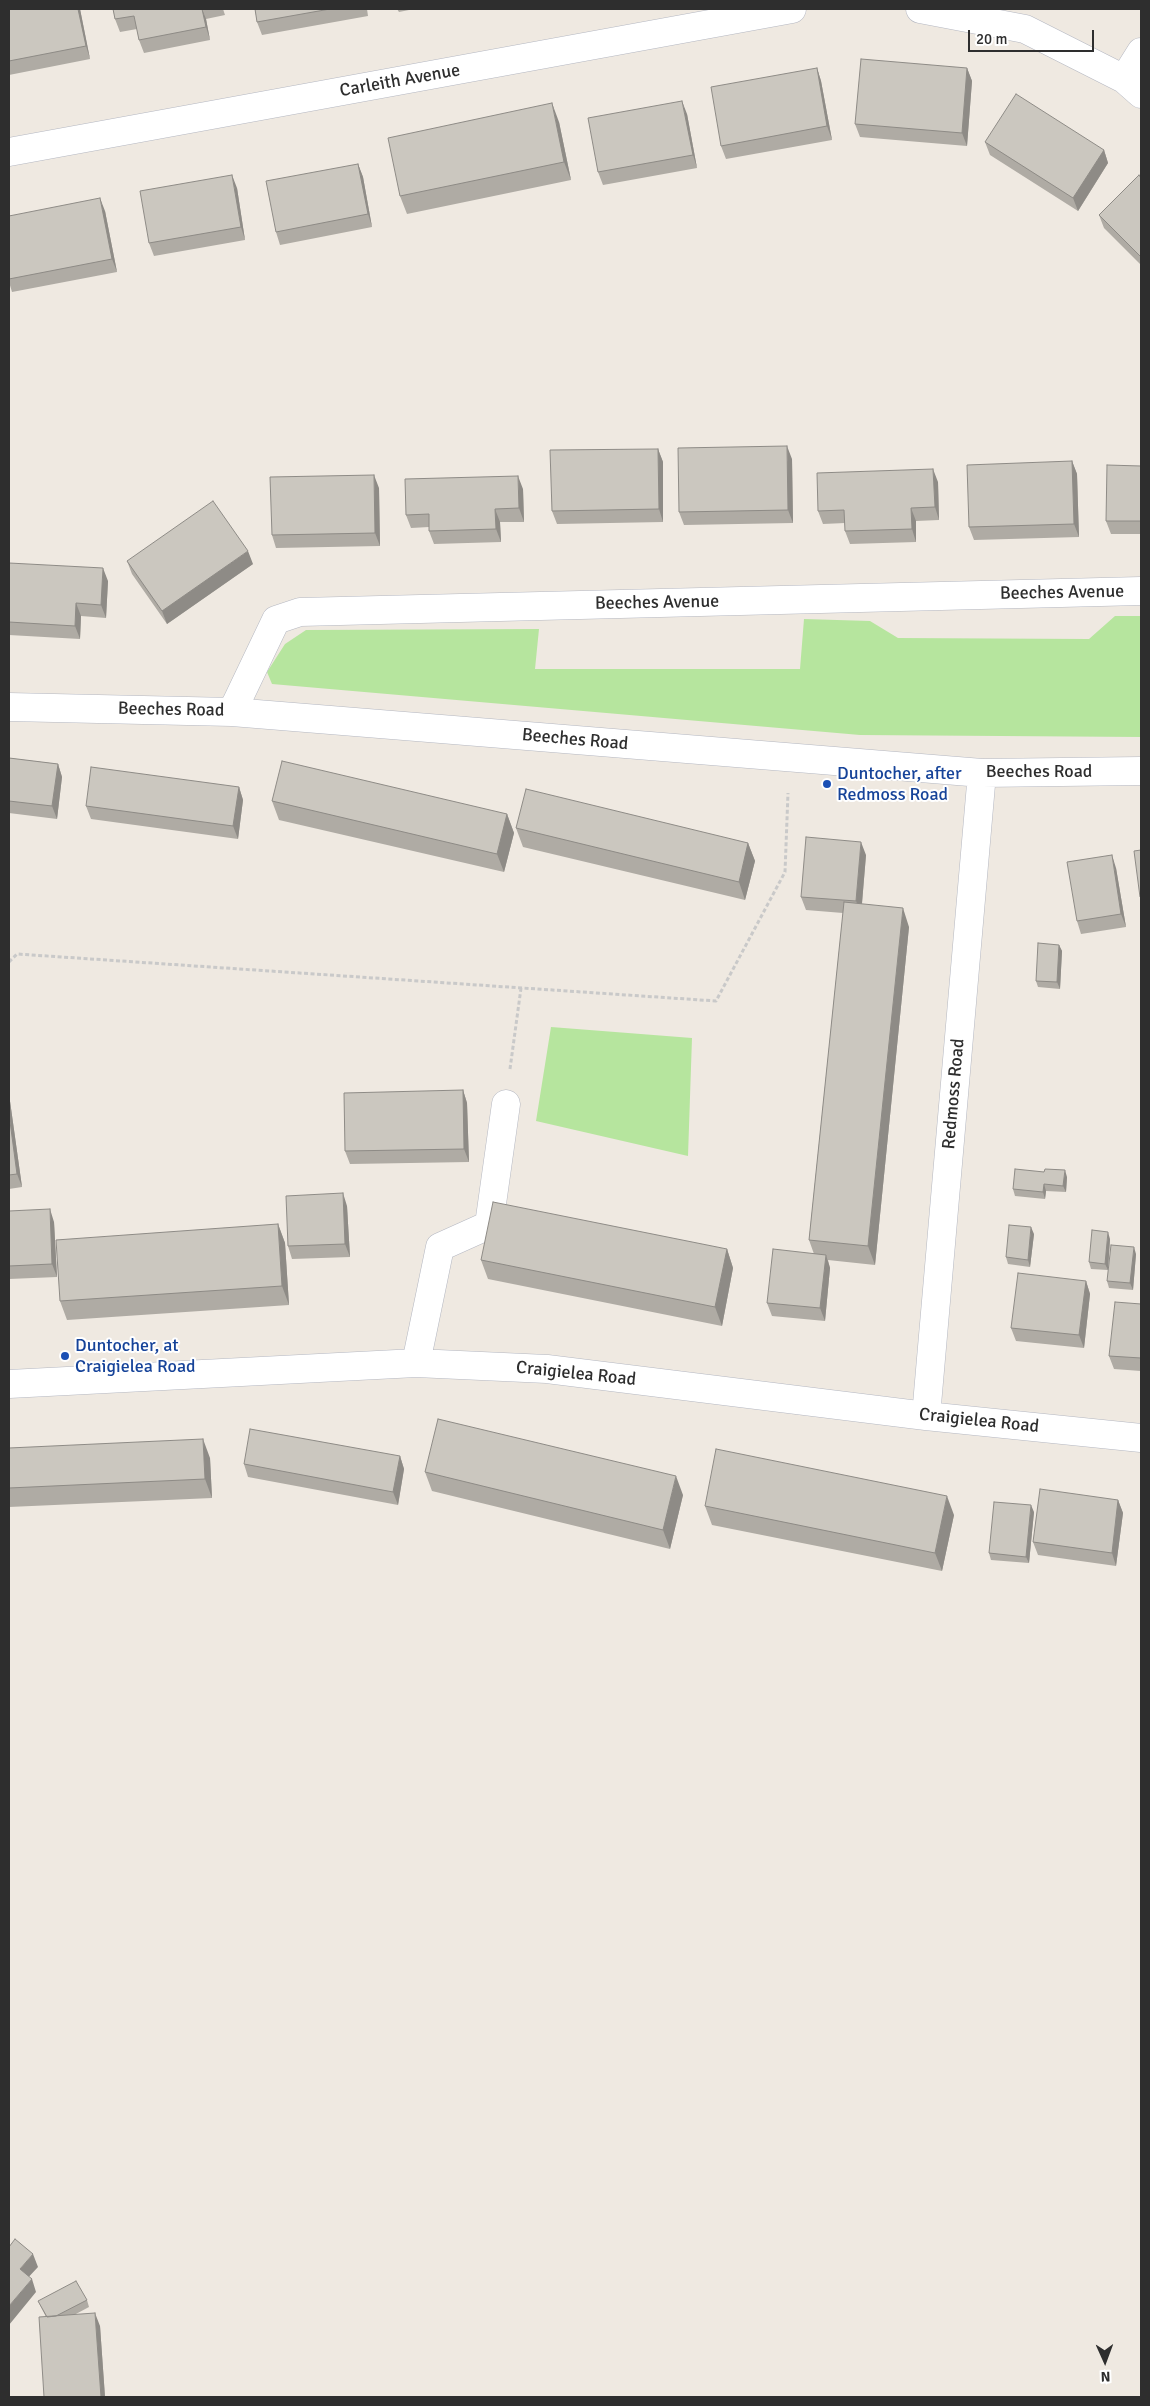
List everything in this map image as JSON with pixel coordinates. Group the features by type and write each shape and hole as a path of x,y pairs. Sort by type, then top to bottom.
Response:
{"street":[{"name":"Carleith Avenue","path":"9,152 792,9"},
{"path":"920,9 1025,29 1132,87 1141,52"},
{"name":"Beeches Avenue","path":"232,712 276,620 300,612 1141,591"},
{"name":"Beeches Road","path":"9,706 232,712 982,773 1141,771"},
{"name":"Redmoss Road","path":"926,1416 982,773"},
{"path":"416,1363 440,1247 489,1225 506,1104"},
{"name":"Craigielea Road","path":"9,1384 416,1363 547,1369 926,1416 1141,1438"}],"path":[{"path":"9,962 17,954 716,1001 785,872 790,757"},
{"path":"506,1104 521,988"}],"green space":[{"path":"1115,616 1141,616 1141,737 860,735 272,684 267,672 285,644 306,630 539,629 535,669 800,669 804,619 870,621 898,638 1089,639"},
{"path":"551,1027 692,1038 688,1156 536,1121"}],"building":[{"path":"9,9 78,9 86,46 9,61"},
{"path":"113,9 202,9 206,27 139,40 134,16 115,19"},
{"path":"255,9 330,9 257,22"},
{"path":"861,59 967,68 962,133 855,124"},
{"path":"817,68 827,126 721,146 711,87"},
{"path":"1016,94 1104,150 1073,198 985,142"},
{"path":"682,101 693,155 598,172 588,118"},
{"path":"552,103 564,162 400,196 388,138"},
{"path":"358,164 368,214 276,232 266,181"},
{"path":"232,175 241,227 149,243 140,191"},
{"path":"1139,175 1141,178 1141,257 1099,215"},
{"path":"100,198 112,259 9,279 9,216"},
{"path":"787,446 788,510 679,512 678,448"},
{"path":"658,449 659,509 552,511 550,450"},
{"path":"1072,461 1074,524 969,527 967,465"},
{"path":"1107,465 1141,466 1141,521 1106,521"},
{"path":"933,469 935,507 911,508 912,529 845,531 844,510 818,511 817,473"},
{"path":"374,475 375,533 272,535 270,477"},
{"path":"518,476 519,508 495,509 496,529 429,531 429,514 406,515 405,479"},
{"path":"213,501 248,551 162,611 127,561"},
{"path":"9,563 103,568 101,605 76,603 75,626 9,622"},
{"path":"9,758 58,764 52,806 9,801"},
{"path":"282,761 507,814 497,854 272,801"},
{"path":"91,767 239,787 233,826 86,806"},
{"path":"526,789 748,843 739,882 516,828"},
{"path":"806,837 861,842 856,901 801,897"},
{"path":"1141,850 1141,897 1140,897 1134,851"},
{"path":"1112,855 1121,914 1077,921 1067,862"},
{"path":"844,902 903,908 868,1246 809,1240"},
{"path":"1038,943 1059,945 1057,982 1036,981"},
{"path":"463,1090 464,1149 345,1151 344,1093"},
{"path":"9,1114 17,1174 9,1175"},
{"path":"1015,1169 1044,1172 1045,1169 1065,1170 1063,1186 1044,1184 1043,1192 1013,1189"},
{"path":"343,1193 345,1244 288,1246 286,1196"},
{"path":"493,1202 727,1249 715,1307 481,1260"},
{"path":"50,1209 52,1264 9,1266 9,1211"},
{"path":"278,1224 282,1286 60,1301 56,1240"},
{"path":"1009,1225 1031,1227 1028,1260 1006,1257"},
{"path":"1092,1230 1108,1232 1105,1264 1089,1262"},
{"path":"1111,1245 1134,1247 1130,1283 1107,1281"},
{"path":"773,1249 826,1255 820,1308 767,1303"},
{"path":"1018,1273 1086,1281 1079,1335 1011,1328"},
{"path":"1115,1302 1141,1304 1141,1358 1109,1356"},
{"path":"438,1419 676,1476 663,1530 425,1472"},
{"path":"250,1429 400,1456 393,1492 244,1464"},
{"path":"203,1439 205,1479 9,1488 9,1448"},
{"path":"716,1449 947,1496 935,1553 705,1506"},
{"path":"1040,1489 1118,1500 1112,1553 1033,1542"},
{"path":"994,1502 1031,1505 1026,1557 989,1553"},
{"path":"15,2239 33,2254 20,2269 32,2279 9,2306 9,2247"},
{"path":"76,2281 87,2300 56,2316 47,2317 38,2301"},
{"path":"95,2313 101,2397 44,2397 39,2317"}],"place":[{"name":"Duntocher, after Redmoss Road","path":"827,784"},
{"name":"Duntocher, at Craigielea Road","path":"65,1356"}]}
